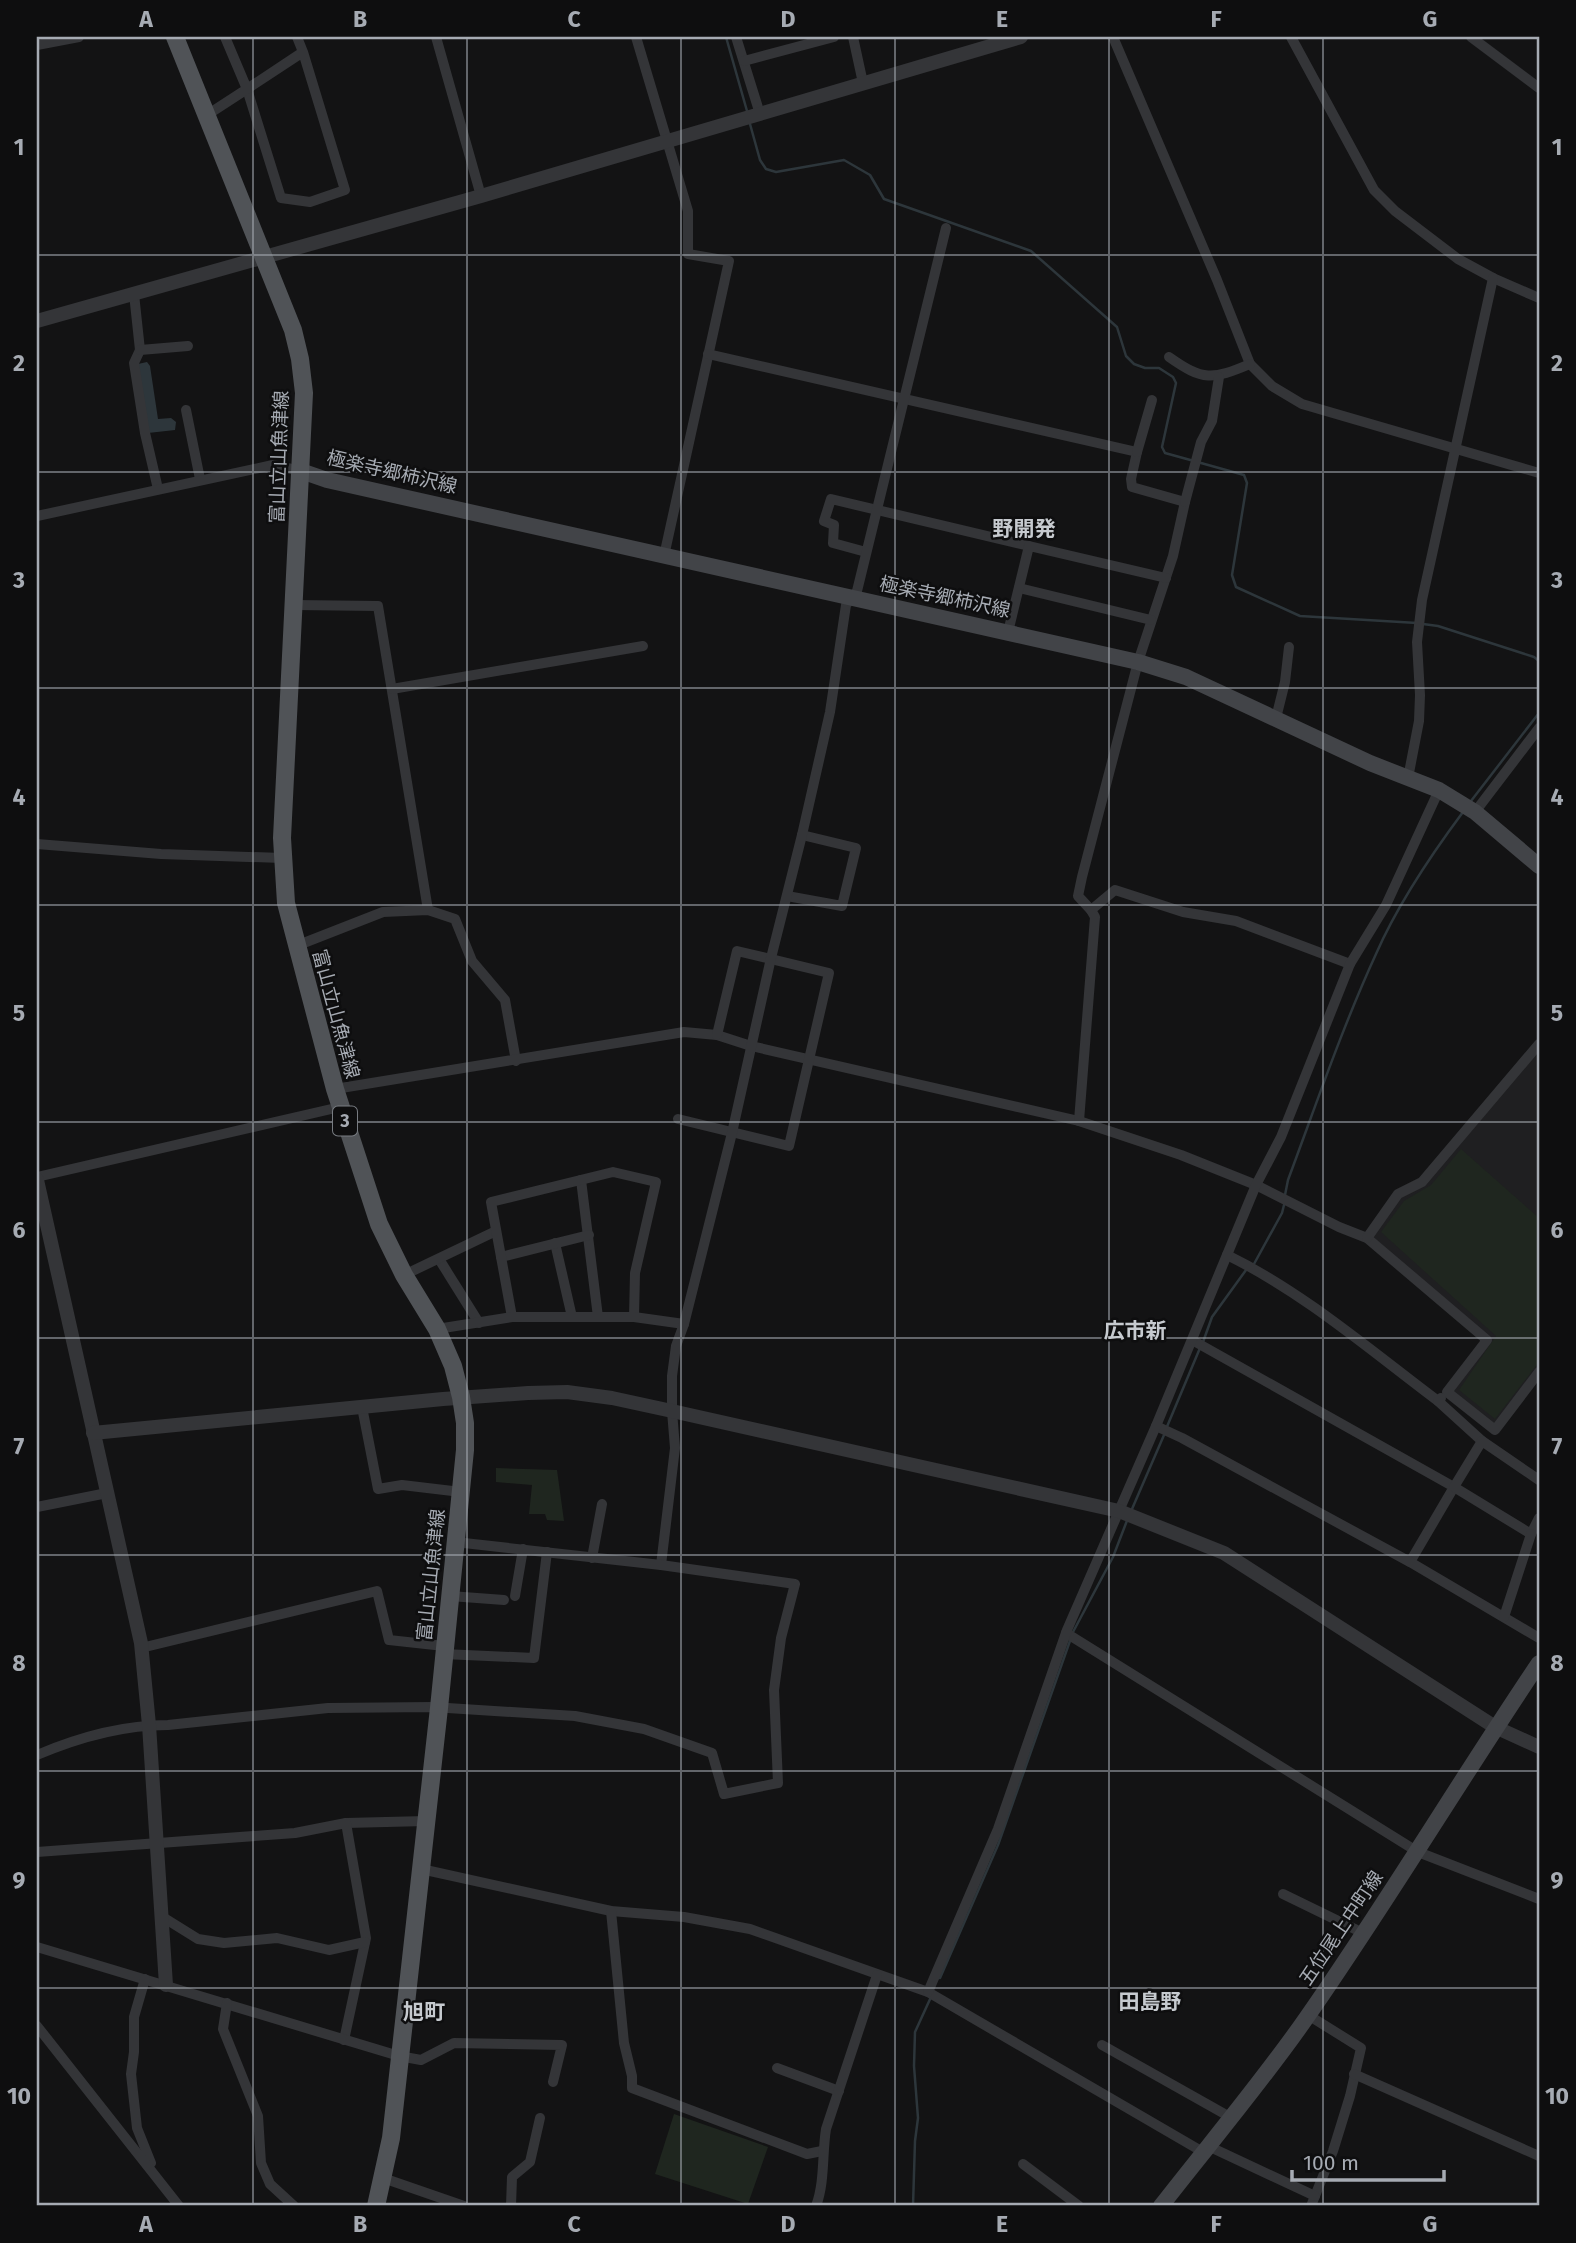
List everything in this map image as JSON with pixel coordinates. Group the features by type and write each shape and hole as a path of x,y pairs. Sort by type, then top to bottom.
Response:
{"main road":[{"name":"富山立山魚津線","path":"175,37 293,330 300,359 304,393 282,858 286,904 340,1107 379,1224 404,1275 437,1329 453,1366 465,1423 465,1450 439,1708 391,2138 376,2206"},
{"name":"極楽寺郷柿沢線","path":"301,471 327,480 1138,662 1186,677 1370,763 1439,790 1475,812 1539,866"},
{"name":"五位尾上中町線","path":"1161,2206 1308,2015 1418,1852 1495,1727 1539,1663"}],"street":[{"path":"37,45 79,37"},
{"path":"225,37 247,89 281,198 310,202 345,190 297,37"},
{"path":"436,37 481,196"},
{"path":"636,37 688,211 688,254 729,261 664,555"},
{"path":"736,37 760,114"},
{"path":"744,61 834,37"},
{"path":"853,37 863,83"},
{"path":"37,321 481,196 1021,37"},
{"path":"1113,37 1250,364 1272,386 1302,404 1539,472"},
{"path":"1291,37 1374,190 1395,211 1458,260 1539,298"},
{"path":"1471,37 1539,88"},
{"path":"206,115 303,52"},
{"path":"661,1565 675,1448 672,1376 676,1346 684,1324 732,1133 802,835 830,712 846,606 857,591 946,228"},
{"path":"1408,778 1419,721 1417,642 1422,600 1493,278"},
{"path":"134,294 140,350 134,363 145,433 158,489"},
{"path":"140,350 188,346"},
{"path":"708,354 1137,452"},
{"path":"1169,357 1190,372 1219,377 1250,364"},
{"path":"1079,1121 1095,917 1078,896 1138,662 1173,556 1201,442 1212,421 1219,377"},
{"path":"1152,400 1131,478 1132,487 1185,502"},
{"path":"186,410 201,479"},
{"path":"37,512 273,464 301,471"},
{"path":"866,552 833,543 834,525 824,521 831,499 1166,578"},
{"path":"1008,632 1029,546"},
{"path":"1019,588 1151,620"},
{"path":"294,605 378,606 428,910"},
{"path":"391,689 643,646"},
{"path":"1276,718 1285,682 1289,647"},
{"path":"1475,812 1539,728"},
{"path":"928,1992 998,1829 1066,1633 1256,1185 1281,1137 1350,964 1386,905 1439,790"},
{"path":"787,896 842,906 856,848 802,835"},
{"path":"37,844 161,854 282,858"},
{"path":"1091,910 1115,890 1183,912 1236,921 1350,964"},
{"path":"296,947 383,912 428,910 454,919 472,961 505,1000 516,1061"},
{"path":"678,1119 789,1146 829,973 737,951 717,1035"},
{"path":"335,1089 684,1032 717,1035 751,1046 1079,1121 1181,1154 1256,1185 1339,1227 1367,1238 1487,1340 1438,1401"},
{"path":"1367,1238 1398,1194 1422,1182 1539,1044"},
{"path":"166,1984 149,1725 141,1648 37,1179 340,1107"},
{"path":"512,1317 491,1202 613,1172 656,1182 635,1273 634,1317"},
{"path":"581,1180 598,1317"},
{"path":"404,1275 496,1231"},
{"path":"501,1257 589,1235"},
{"path":"555,1242 572,1317"},
{"path":"1227,1255 1259,1271 1315,1310 1438,1401 1482,1441 1539,1480"},
{"path":"439,1259 479,1323"},
{"path":"437,1329 512,1317 634,1317 684,1324"},
{"path":"1192,1340 1454,1487 1531,1534"},
{"path":"1447,1392 1495,1430 1539,1372"},
{"path":"93,1433 461,1397 567,1392 672,1410 1119,1511 1224,1553 1495,1727 1539,1747"},
{"path":"362,1407 378,1489 402,1485 461,1492"},
{"path":"1156,1426 1410,1562 1539,1638"},
{"path":"1410,1562 1482,1441"},
{"path":"37,1507 107,1493"},
{"path":"592,1558 603,1504"},
{"path":"1504,1618 1531,1534 1539,1518"},
{"path":"37,1755 85,1738 149,1725 328,1709 439,1708 575,1716 644,1729 712,1753 724,1794 778,1783 774,1690 781,1638 795,1584 661,1565 455,1542"},
{"path":"450,1596 510,1598 523,1549"},
{"path":"141,1648 377,1591 389,1640 444,1650 534,1658 547,1552"},
{"path":"1066,1633 1418,1852 1539,1899"},
{"path":"37,1852 296,1833 346,1823 426,1821"},
{"path":"344,2040 365,1942 346,1823"},
{"path":"421,1869 611,1911 684,1917 750,1929 928,1992 1206,2149 1313,2201 1333,2151 1361,2048 1308,2015"},
{"path":"1283,1894 1363,1933"},
{"path":"611,1911 624,2043 632,2076 632,2088 807,2154 822,2151"},
{"path":"161,1916 198,1939 224,1943 277,1938 329,1950 365,1942"},
{"path":"37,1947 399,2056 421,2060 454,2043 562,2045 554,2082"},
{"path":"816,2206 821,2192 822,2151 826,2129 877,1975"},
{"path":"145,1979 134,2017 131,2074 137,2128 155,2174"},
{"path":"227,2003 223,2029 258,2116 261,2163 270,2184 294,2206"},
{"path":"37,2026 179,2206"},
{"path":"1102,2045 1230,2117"},
{"path":"777,2068 839,2091"},
{"path":"1354,2074 1539,2156"},
{"path":"511,2206 512,2176 530,2162 540,2118"},
{"path":"1023,2164 1079,2206"},
{"path":"383,2178 464,2206"}],"shaded area":[{"path":"147,362 150,366 158,419 171,418 176,422 175,430 148,433 138,364"},
{"path":"1539,1044 1539,1372 1495,1430 1447,1392 1486,1340 1367,1238 1398,1194 1422,1182"},
{"path":"1461,1149 1539,1218 1539,1362 1495,1419 1459,1390 1496,1336 1381,1232 1404,1201 1431,1185"},
{"path":"496,1468 557,1470 564,1521 547,1520 545,1514 529,1514 532,1485 496,1482"},
{"path":"674,2114 768,2147 748,2204 655,2174"}],"waterway":[{"path":"726,37 747,111"},
{"path":"750,124 760,160 766,169 776,172 844,160 870,175 884,199 1031,251 1117,327 1126,356 1134,364 1145,368 1159,368 1173,377 1176,383 1162,447 1165,453 1194,461"},
{"path":"1201,463 1244,475 1247,483 1232,575 1236,587 1300,616 1417,623"},
{"path":"1423,624 1438,626 1534,657 1539,661"},
{"path":"1471,801 1539,713"},
{"path":"1285,1195 1288,1180 1330,1067 1376,954 1415,881 1463,812"},
{"path":"1254,1264 1284,1205"},
{"path":"1203,1342 1212,1317 1246,1270"},
{"path":"1166,1429 1200,1348"},
{"path":"1132,1509 1164,1435"},
{"path":"1073,1632 1113,1557 1128,1518"},
{"path":"940,1978 998,1845 1071,1638"},
{"path":"913,2206 918,2118 914,2066 915,2032 931,1997"}],"district":[{"name":"野開発","path":"1024,529"},
{"name":"広市新","path":"1135,1331"},
{"name":"田島野","path":"1150,2002"},
{"name":"旭町","path":"424,2012"}]}
